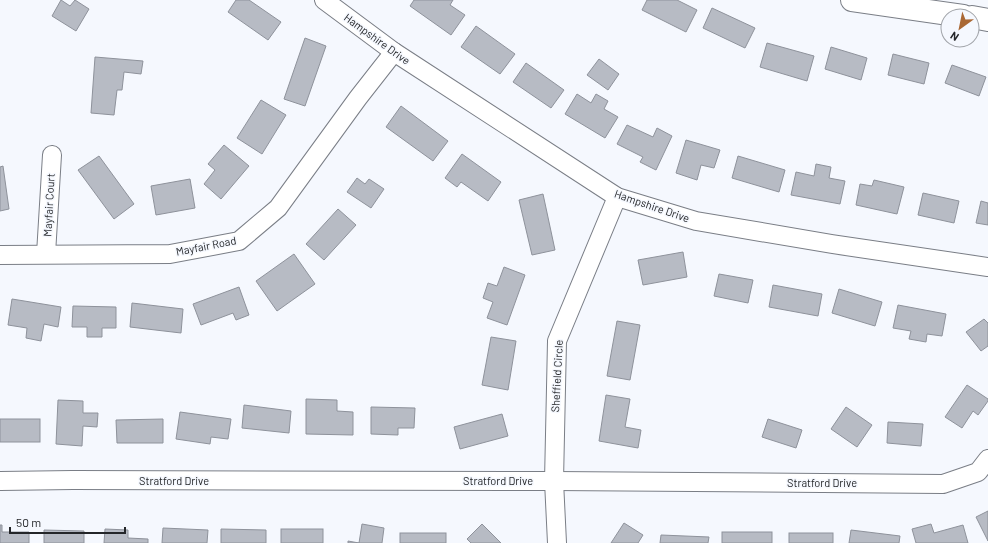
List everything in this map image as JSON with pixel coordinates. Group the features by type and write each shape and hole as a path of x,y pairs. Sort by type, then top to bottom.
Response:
{"street":[{"name":"Hampshire Drive","path":"324,0 394,52 617,197 696,221 832,244 988,267"},
{"path":"852,0 940,13"},
{"name":"Mayfair Road","path":"0,255 170,254 239,241 278,208 358,98 394,52"},
{"name":"Mayfair Court","path":"46,254 52,155"},
{"name":"Sheffield Circle","path":"557,543 554,481 557,341 617,197"},
{"name":"Stratford Drive","path":"0,482 72,480 554,481 943,484 978,472 988,459"}],"building":[{"path":"61,0 70,6 75,0 89,9 76,31 52,16"},
{"path":"236,0 249,0 281,22 268,40 228,12"},
{"path":"414,0 453,0 450,5 465,15 451,35 410,6"},
{"path":"647,0 677,0 697,10 686,32 642,10"},
{"path":"712,8 755,28 745,48 703,28"},
{"path":"476,26 515,54 500,74 461,47"},
{"path":"305,38 326,46 305,106 284,99"},
{"path":"767,43 814,56 807,81 760,67"},
{"path":"831,47 867,58 861,80 825,69"},
{"path":"893,54 929,63 924,84 888,75"},
{"path":"95,57 143,61 141,74 124,72 122,90 117,90 114,115 91,113"},
{"path":"599,59 619,74 608,90 587,75"},
{"path":"526,63 564,90 551,108 513,82"},
{"path":"952,65 986,77 979,96 945,83"},
{"path":"577,94 591,103 596,94 608,101 604,109 618,117 605,138 565,114"},
{"path":"261,100 286,115 262,154 237,138"},
{"path":"401,106 448,141 433,161 386,127"},
{"path":"627,125 653,137 657,128 672,136 656,170 640,162 643,157 617,144"},
{"path":"686,140 720,150 714,168 701,165 697,180 676,173"},
{"path":"224,145 249,166 221,199 204,184 215,170 208,164"},
{"path":"462,154 501,182 488,201 461,182 457,187 445,178"},
{"path":"99,156 134,204 114,219 78,170"},
{"path":"738,156 785,170 779,192 732,178"},
{"path":"816,164 831,167 829,178 845,181 840,204 791,195 796,172 814,176"},
{"path":"3,166 9,209 0,211 0,167"},
{"path":"357,178 365,184 369,179 384,189 371,208 347,192"},
{"path":"190,179 195,208 156,215 151,186"},
{"path":"874,180 904,187 897,214 856,205 860,184 872,186"},
{"path":"923,193 959,201 954,223 918,215"},
{"path":"543,194 555,250 532,255 519,200"},
{"path":"981,201 988,203 988,225 976,223"},
{"path":"338,209 356,225 324,260 306,244"},
{"path":"683,252 687,277 643,285 638,260"},
{"path":"294,254 315,284 277,311 256,281"},
{"path":"504,267 525,275 507,325 487,318 493,302 483,298 488,283 497,286"},
{"path":"719,274 753,280 748,303 714,296"},
{"path":"773,285 822,294 818,316 769,307"},
{"path":"239,287 249,315 236,320 233,313 201,325 193,304"},
{"path":"839,289 882,302 875,326 832,313"},
{"path":"12,299 61,307 58,327 44,324 41,341 26,338 27,328 8,325"},
{"path":"132,303 183,309 181,333 130,327"},
{"path":"898,305 946,314 942,336 927,334 926,342 909,339 911,331 893,328"},
{"path":"73,306 116,307 116,328 102,328 102,337 87,337 87,327 72,327"},
{"path":"984,319 988,323 988,346 981,351 966,332"},
{"path":"617,321 640,325 630,380 607,376"},
{"path":"491,337 516,341 508,390 482,385"},
{"path":"967,385 988,399 988,401 978,415 973,411 962,428 945,417"},
{"path":"606,395 630,399 625,427 641,430 638,448 599,441"},
{"path":"306,399 337,400 337,411 353,412 353,435 306,434"},
{"path":"58,400 83,401 83,413 98,413 97,427 83,426 82,446 56,444"},
{"path":"244,405 291,411 289,433 242,428"},
{"path":"371,407 415,408 414,428 398,428 398,435 371,434"},
{"path":"846,407 872,425 857,447 831,429"},
{"path":"180,412 231,419 228,439 211,437 210,444 176,439"},
{"path":"502,414 508,436 460,449 454,427"},
{"path":"0,419 40,419 40,442 0,442"},
{"path":"163,419 163,443 117,443 116,420"},
{"path":"768,419 802,430 796,448 762,437"},
{"path":"888,422 923,424 921,446 887,443"},
{"path":"988,511 988,541 976,517"},
{"path":"624,523 643,535 638,543 611,543"},
{"path":"362,524 384,528 382,543 359,543"},
{"path":"482,524 501,543 471,543 467,539"},
{"path":"931,524 934,533 963,525 968,543 916,543 912,529"},
{"path":"0,525 2,525 2,532 29,532 29,543 0,543"},
{"path":"163,528 208,530 207,543 162,543"},
{"path":"105,529 128,530 128,538 148,539 148,543 104,543"},
{"path":"221,529 266,530 266,543 221,543"},
{"path":"281,529 323,529 323,543 281,543"},
{"path":"44,530 84,531 84,543 44,543"},
{"path":"851,530 900,536 899,543 849,543"},
{"path":"722,532 772,532 772,543 722,543"},
{"path":"400,533 446,533 446,543 400,543"},
{"path":"789,533 833,533 833,543 789,543"},
{"path":"661,535 709,537 708,543 660,543"},
{"path":"348,541 359,543 348,543"}]}
